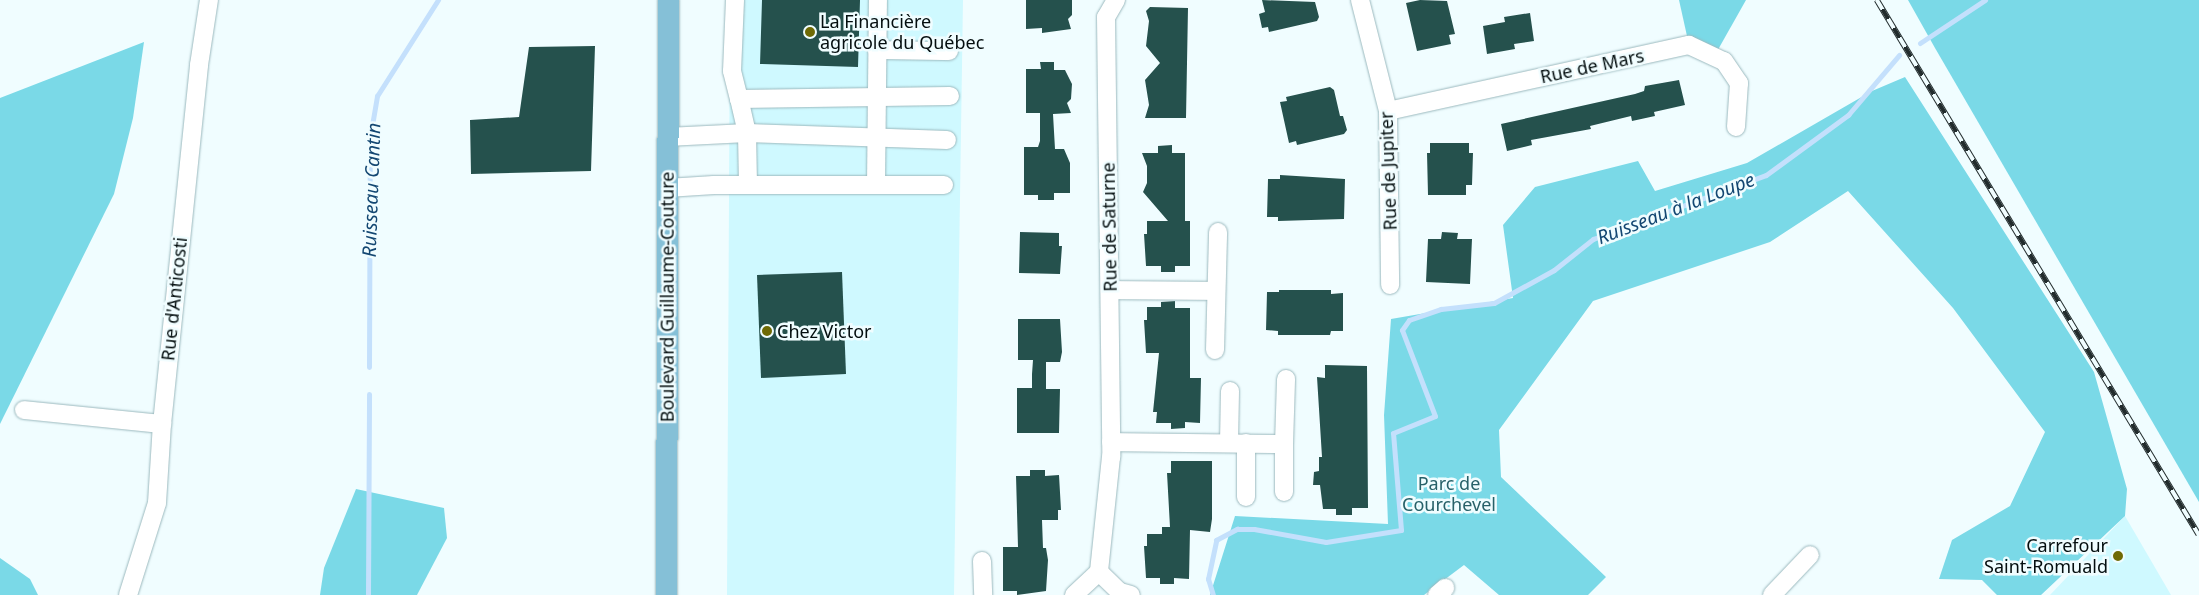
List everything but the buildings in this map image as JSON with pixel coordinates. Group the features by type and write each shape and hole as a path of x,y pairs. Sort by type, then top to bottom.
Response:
{"main road":[{"name":"Boulevard Guillaume-Couture","path":"666,595 668,0"}],"street":[{"name":"Rue d'Anticosti","path":"128,595 157,504 162,424 198,65 209,0"},
{"path":"735,0 732,71 747,134 748,185"},
{"path":"876,185 878,0"},
{"name":"Rue de Saturne","path":"1099,572 1111,450 1106,18 1116,0"},
{"name":"Rue de Jupiter","path":"1360,0 1388,110 1390,285"},
{"name":"Rue de Mars","path":"1388,110 1689,45 1724,61 1739,83 1736,127"},
{"path":"877,50 949,51"},
{"path":"739,99 950,96"},
{"path":"667,137 747,134 947,140"},
{"path":"667,188 748,185 944,185"},
{"path":"1215,350 1218,232"},
{"path":"1110,290 1216,291"},
{"path":"1284,492 1286,379"},
{"path":"1230,390 1246,497"},
{"path":"24,410 162,424"},
{"path":"1111,450 1238,443 1284,444"},
{"path":"1772,595 1810,555"},
{"path":"982,561 983,595"},
{"path":"1074,595 1099,572 1120,592 1131,595"}],"shaded area":[{"path":"730,0 963,0 954,595 727,595"},
{"name":"Carrefour Saint-Romuald","path":"2125,516 2171,595 2050,595"}],"green space":[{"path":"1679,0 1746,0 1715,55 1689,45"},
{"path":"1908,0 2199,0 2199,502 1935,48"},
{"path":"144,42 133,118 114,194 0,424 0,98"},
{"name":"Parc de Courchevel","path":"1905,77 2094,372 2127,489 2125,516 2041,595 1997,595 1982,580 1939,579 1952,540 2010,506 2045,432 1953,308 1848,191 1770,242 1593,301 1499,430 1501,477 1606,577 1588,595 1499,595 1464,565 1424,595 1210,595 1235,516 1388,524 1384,415 1391,319 1513,298 1503,225 1535,187 1638,161 1655,191 1747,163 1872,91"},
{"path":"356,489 444,508 447,538 417,595 320,595 324,568"},
{"path":"0,558 30,579 38,595 0,595"}],"waterway":[{"name":"Ruisseau Cantin","path":"369,367 370,137 377,96 438,0"},
{"name":"Ruisseau à la Loupe","path":"1920,43 1985,0"},
{"name":"Ruisseau à la Loupe","path":"1213,595 1208,579 1216,540 1237,529 1254,529 1326,542 1401,530 1393,433 1435,416 1402,330 1409,320 1441,309 1494,303 1554,270 1593,239 1766,175 1848,115 1899,55"},
{"name":"Ruisseau Cantin","path":"368,595 369,394"}],"railway":[{"path":"1877,0 2199,535"}],"place":[{"name":"La Financière agricole du Québec","path":"810,32"},
{"name":"Chez Victor","path":"767,331"},
{"name":"Carrefour Saint-Romuald","path":"2118,556"}]}
